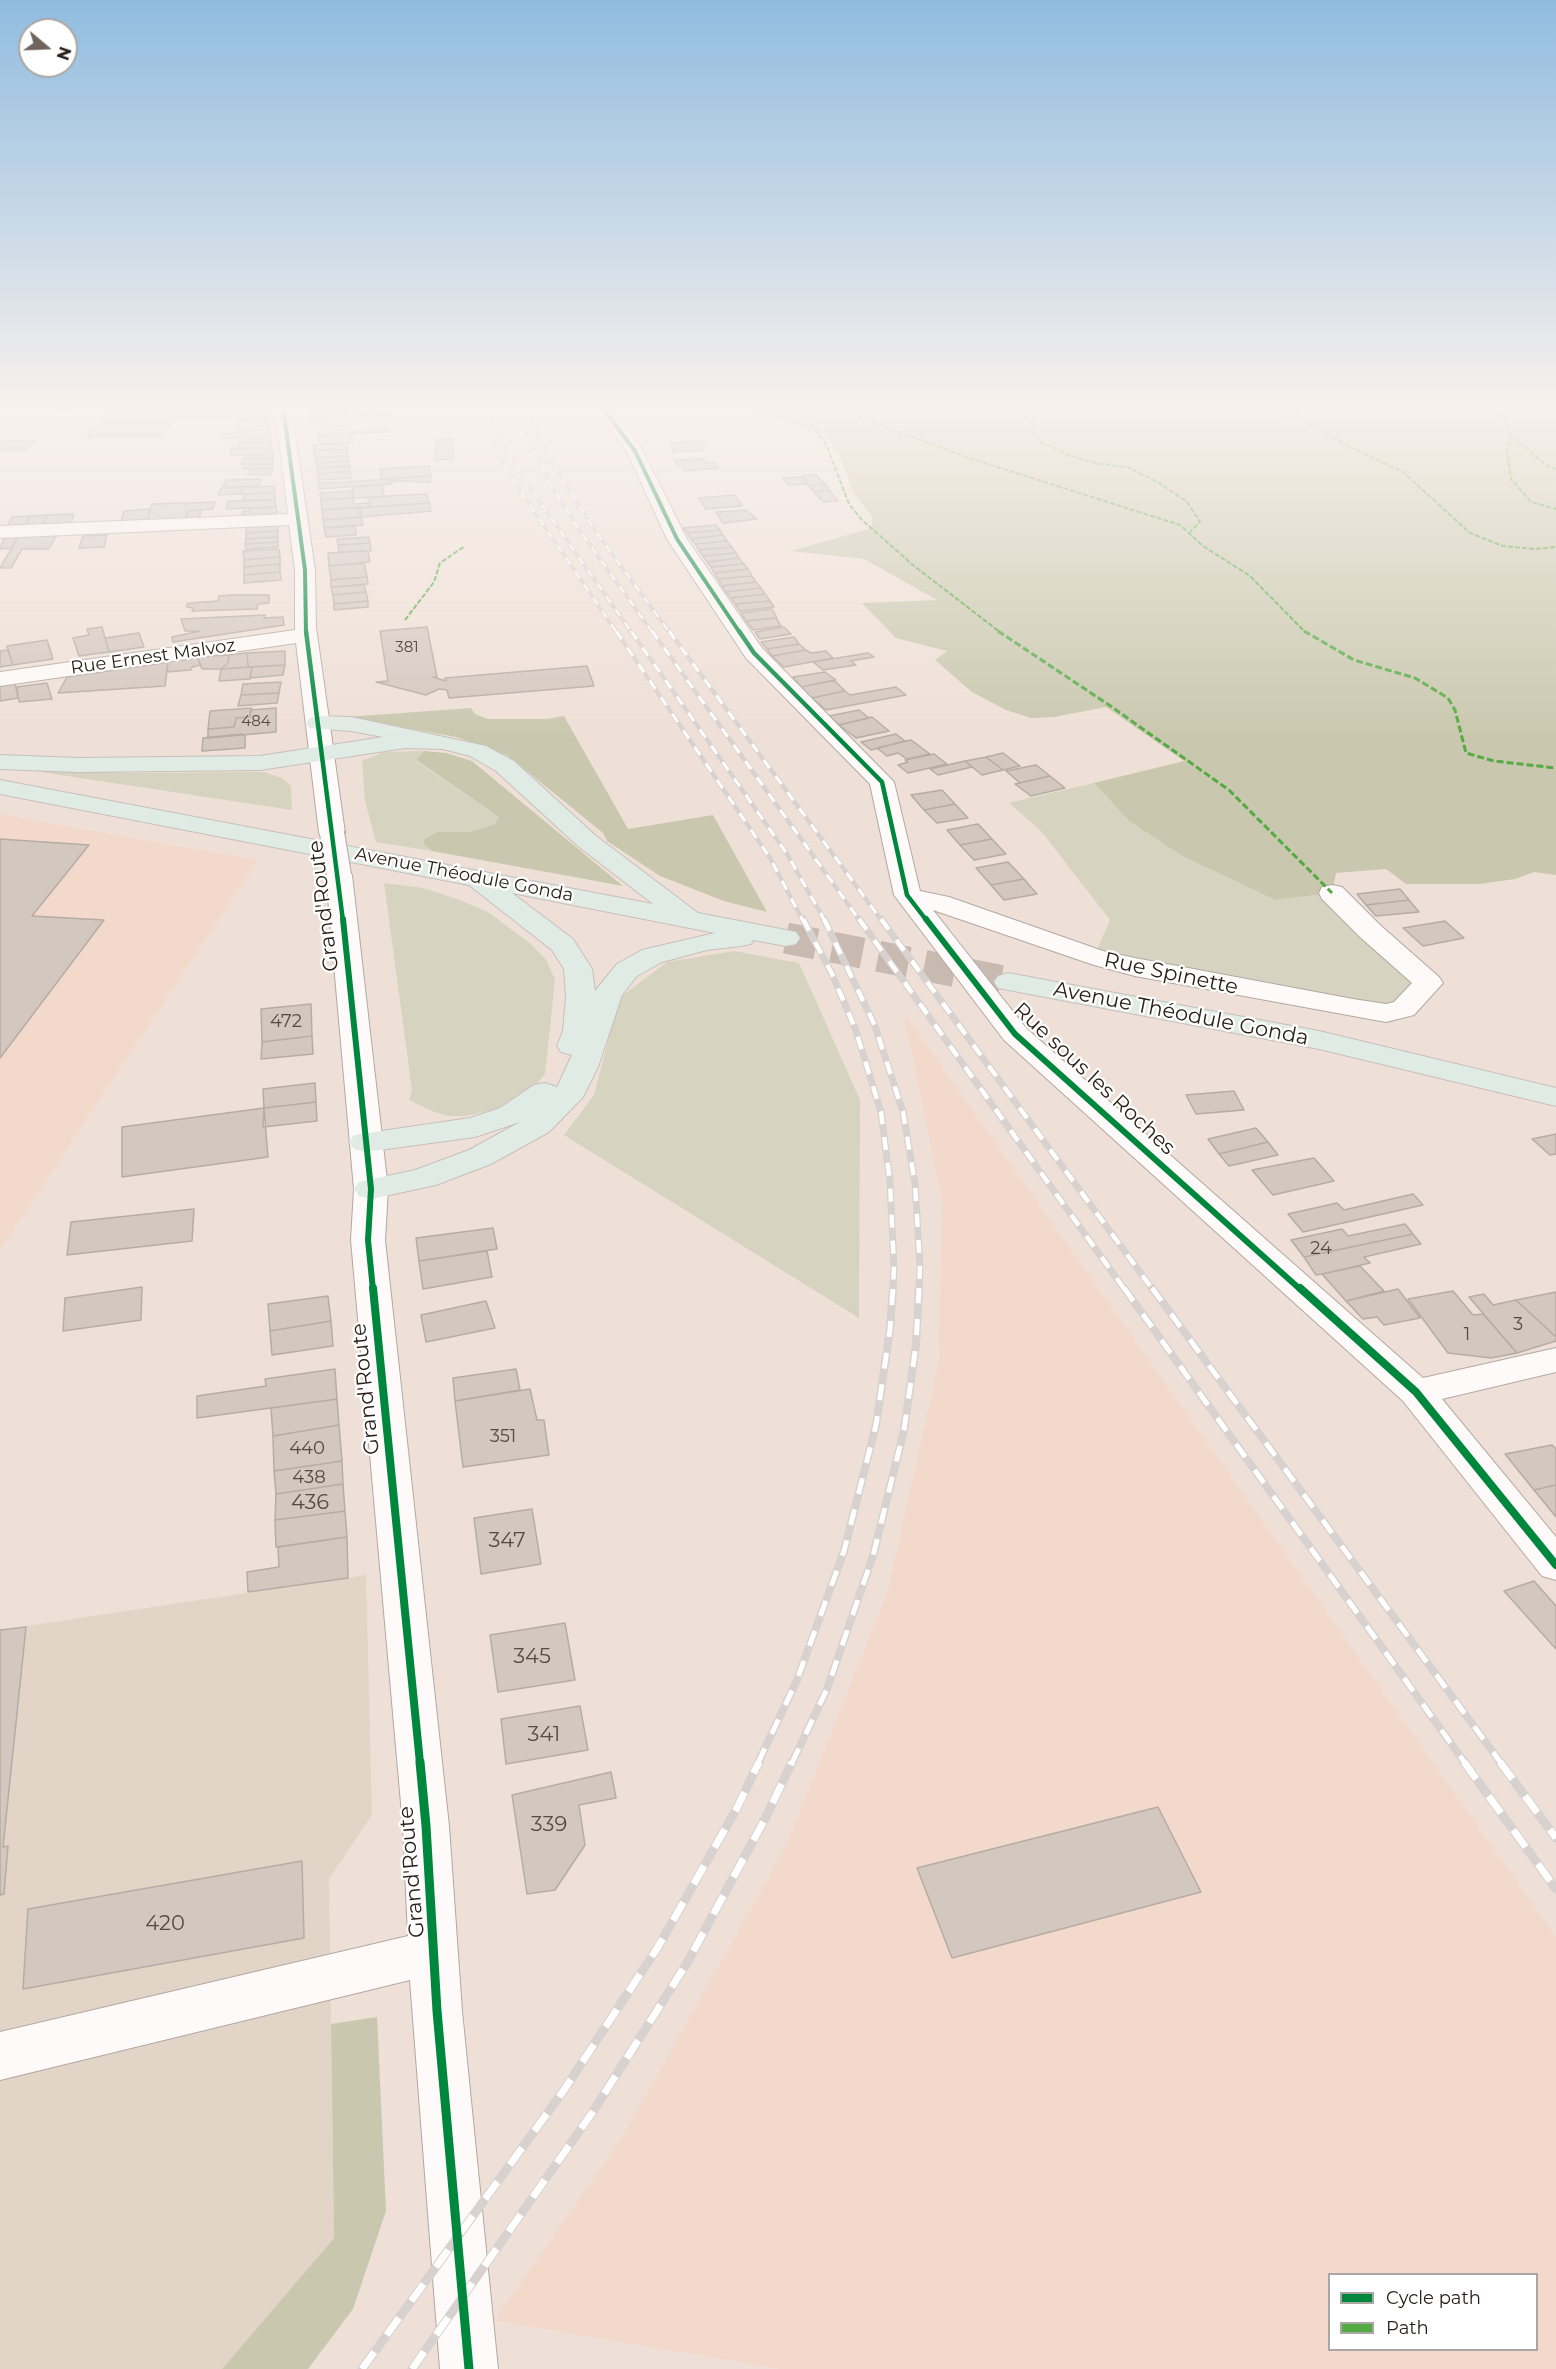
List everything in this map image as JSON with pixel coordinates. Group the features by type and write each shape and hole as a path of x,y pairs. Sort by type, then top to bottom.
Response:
{"main road":[{"path":"318,723 361,726 477,751 505,766 587,841 691,920"},
{"path":"0,762 78,765 260,763 405,741 443,742"},
{"name":"Avenue Théodule Gonda","path":"0,787 777,937 706,942 652,956 627,970 608,993 584,1067 567,1097 538,1125 480,1157 424,1178 371,1189"},
{"path":"365,1142 475,1127 511,1115 541,1096 563,1070 578,1031 581,997 578,969 562,945 472,877"},
{"name":"Avenue Théodule Gonda","path":"1008,982 1319,1040 1556,1075"},
{"name":"Avenue Théodule Gonda","path":"1319,1040 1556,1097"}],"street":[{"name":"Rue sous les Roches","path":"667,518 677,539 754,653 882,782 909,897 1016,1034 1416,1392 1556,1565"},
{"path":"0,532 298,519"},
{"name":"Grand'Route","path":"298,519 305,570 306,635 339,875 371,1189 368,1240 426,1826 437,2011 469,2369"},
{"name":"Rue Ernest Malvoz","path":"0,679 306,635"},
{"name":"Rue Spinette","path":"909,897 939,903 1094,957 1247,990 1353,1008 1386,1013 1404,1009 1429,983 1332,893"},
{"path":"1416,1392 1556,1360"},
{"name":"Grand'Route","path":"0,2056 435,1952"}],"shaded area":[{"path":"424,751 416,761 499,817 495,824 469,832 438,832 431,835 424,844 432,851 376,842 365,801 362,761 384,752"},
{"path":"27,770 131,773 265,772 283,779 291,786 292,810"},
{"path":"1094,783 1129,821 1182,856 1275,900 1332,893 1429,983 1404,1009 1094,957 1110,920 1041,831 1009,803"},
{"path":"0,814 258,860 0,1250"},
{"path":"384,883 423,888 488,912 531,944 547,961 555,980 545,1074 533,1088 497,1109 466,1116 449,1116 434,1112 409,1100 412,1090"},
{"path":"734,951 799,963 860,1100 859,1318 564,1135 594,1095 619,998 667,962"},
{"path":"904,1013 1556,1937 1556,2369 780,2369 494,2321 622,2137 787,1844 888,1590 939,1361 942,1201"},
{"path":"366,1575 372,1815 329,1879 334,2238 222,2369 0,2369 0,1630"}],"green space":[{"path":"872,518 1556,518 1556,875 1534,872 1515,879 1480,884 1406,884 1386,869 1336,873 1332,893 1275,900 1182,856 1129,821 1094,783 1184,761 1106,707 1054,717 1031,718 1006,710 972,692 935,660 947,651 896,638 862,603 937,600 864,559 791,551 872,528"},
{"path":"471,708 475,714 488,719 547,719 564,716 628,829 713,815 767,912 724,901 660,876 607,841 603,833 507,755 456,737 346,717"},
{"path":"424,751 446,753 472,761 623,886 432,851 424,844 424,840 431,835 438,832 469,832 495,824 499,817 416,760"},
{"path":"377,2017 386,2211 353,2309 308,2369 222,2369 334,2238 331,2024"}],"building":[{"path":"12,518 29,518 25,527 7,527"},
{"path":"29,518 46,518 42,526 25,527"},
{"path":"46,518 73,518 71,524 42,526"},
{"path":"122,518 148,518 147,521 121,522"},
{"path":"148,518 186,518 186,519 147,521"},
{"path":"323,518 352,518 323,520"},
{"path":"361,518 363,525 324,528 323,520"},
{"path":"720,518 757,519 723,523"},
{"path":"277,524 278,531 246,533 246,526"},
{"path":"716,525 720,530 687,533 683,528"},
{"path":"355,526 356,535 326,537 324,528"},
{"path":"720,530 723,535 691,539 687,533"},
{"path":"278,531 278,537 246,539 246,533"},
{"path":"57,535 49,549 22,549 11,568 0,568 18,537"},
{"path":"107,535 104,547 79,548 83,536"},
{"path":"723,535 727,541 695,544 691,539"},
{"path":"18,537 11,548 0,549 4,538"},
{"path":"278,537 278,542 245,544 246,539"},
{"path":"369,537 370,543 338,545 337,539"},
{"path":"727,541 732,547 699,550 695,544"},
{"path":"278,542 278,547 246,549 245,544"},
{"path":"370,543 371,551 339,552 338,545"},
{"path":"732,547 736,553 703,556 699,550"},
{"path":"279,549 280,557 244,560 243,551"},
{"path":"368,551 370,562 329,566 328,553"},
{"path":"736,553 739,558 707,562 703,556"},
{"path":"280,557 280,564 244,567 244,560"},
{"path":"739,558 744,564 711,567 707,562"},
{"path":"364,563 367,577 331,580 329,566"},
{"path":"280,564 280,572 244,575 244,567"},
{"path":"744,564 748,569 714,573 711,567"},
{"path":"748,569 752,576 718,579 714,573"},
{"path":"280,572 281,580 244,583 244,575"},
{"path":"752,576 756,582 722,586 718,579"},
{"path":"367,577 368,584 331,587 331,580"},
{"path":"756,582 761,588 726,592 722,586"},
{"path":"364,585 366,592 333,595 331,587"},
{"path":"761,588 765,594 731,598 726,592"},
{"path":"366,592 368,601 334,604 333,595"},
{"path":"765,594 770,601 735,604 731,598"},
{"path":"269,595 269,603 258,604 257,609 192,611 193,608 187,607 187,604 218,601 219,596"},
{"path":"368,601 368,607 334,610 334,604"},
{"path":"770,601 774,607 740,611 735,604"},
{"path":"772,609 777,618 746,621 741,613"},
{"path":"265,615 264,618 283,617 284,625 173,642 172,637 200,631 185,631 181,619"},
{"path":"776,618 781,626 753,630 746,621"},
{"path":"102,627 109,652 79,656 73,638 89,635 87,629"},
{"path":"427,627 437,677 433,677 446,681 445,678 587,666 594,686 449,698 447,690 439,689 426,695 376,682 388,681 380,631"},
{"path":"784,627 791,634 760,639 755,632"},
{"path":"139,633 144,647 109,652 105,638"},
{"path":"794,637 799,644 767,649 761,642"},
{"path":"47,640 53,659 13,665 7,646"},
{"path":"799,644 806,650 772,656 767,649"},
{"path":"8,650 13,665 0,667 0,651"},
{"path":"806,650 811,653 826,651 833,658 784,667 772,656"},
{"path":"285,651 285,665 248,667 247,653"},
{"path":"247,653 248,667 221,669 228,663 229,655"},
{"path":"868,653 874,657 851,661 856,665 823,670 813,662"},
{"path":"229,655 228,663 221,669 202,669 197,657"},
{"path":"197,657 201,665 192,667 191,670 167,672 168,662"},
{"path":"168,662 165,686 58,693 67,677"},
{"path":"285,665 283,675 250,678 252,667"},
{"path":"252,667 250,679 219,681 221,669"},
{"path":"825,672 836,680 801,687 793,677"},
{"path":"830,681 836,682 845,691 812,698 801,687"},
{"path":"281,682 279,693 241,695 243,684"},
{"path":"15,683 18,698 0,701 0,686"},
{"path":"47,683 52,699 19,702 17,687"},
{"path":"896,687 906,695 826,710 812,698 845,691 850,695"},
{"path":"279,693 277,703 238,706 241,695"},
{"path":"252,708 250,717 236,718 234,727 208,729 210,711"},
{"path":"276,708 276,732 208,738 208,729 234,727 236,718 250,717 250,710"},
{"path":"859,710 869,718 839,725 829,716"},
{"path":"872,717 889,731 856,738 839,725"},
{"path":"242,734 245,736 245,748 202,751 203,738"},
{"path":"896,734 905,741 871,750 861,742"},
{"path":"911,740 930,754 907,759 898,753 887,756 877,748"},
{"path":"1003,753 1020,766 1003,770 986,757"},
{"path":"934,754 947,764 908,773 898,765 908,762 905,760"},
{"path":"986,757 1003,770 982,775 965,761"},
{"path":"965,761 972,767 938,775 930,769"},
{"path":"1036,765 1050,776 1020,783 1006,771"},
{"path":"1050,776 1065,788 1031,796 1015,784"},
{"path":"942,790 955,804 924,810 911,795"},
{"path":"955,804 968,818 937,823 924,810"},
{"path":"978,824 992,839 960,845 947,830"},
{"path":"0,839 89,845 32,916 104,920 0,1058"},
{"path":"992,839 1006,854 974,860 960,845"},
{"path":"1008,862 1024,879 991,885 976,868"},
{"path":"1024,879 1037,894 1004,900 991,885"},
{"path":"1400,889 1409,900 1366,905 1357,894"},
{"path":"1409,900 1419,912 1376,916 1366,905"},
{"path":"1445,921 1464,938 1423,946 1403,928"},
{"path":"311,1004 312,1036 262,1042 261,1009"},
{"path":"312,1036 313,1054 261,1059 262,1042"},
{"path":"315,1083 316,1102 264,1108 263,1089"},
{"path":"1234,1091 1244,1110 1196,1114 1186,1095"},
{"path":"316,1102 317,1121 263,1127 264,1108"},
{"path":"264,1108 268,1157 122,1177 122,1127"},
{"path":"1256,1128 1268,1142 1219,1154 1208,1139"},
{"path":"1556,1134 1556,1154 1550,1155 1532,1139"},
{"path":"1268,1142 1278,1155 1229,1166 1219,1154"},
{"path":"1314,1158 1334,1181 1273,1195 1252,1170"},
{"path":"1413,1194 1423,1205 1303,1232 1288,1214 1337,1203 1344,1210"},
{"path":"194,1209 192,1241 67,1255 71,1222"},
{"path":"1405,1224 1413,1234 1304,1257 1291,1240 1342,1229 1348,1236"},
{"path":"493,1228 497,1249 419,1261 416,1238"},
{"path":"1413,1234 1421,1244 1364,1257 1370,1263 1322,1274 1316,1275 1304,1257"},
{"path":"487,1251 492,1277 423,1289 419,1261"},
{"path":"1360,1266 1384,1291 1346,1301 1322,1274"},
{"path":"142,1287 141,1320 63,1331 65,1298"},
{"path":"1398,1289 1420,1318 1384,1325 1377,1317 1363,1319 1346,1301"},
{"path":"1453,1291 1473,1315 1483,1314 1517,1353 1491,1358 1448,1353 1408,1299"},
{"path":"1556,1292 1556,1337 1516,1300"},
{"path":"1484,1294 1493,1305 1516,1300 1556,1337 1556,1341 1517,1353 1469,1297"},
{"path":"328,1296 331,1321 270,1331 268,1304"},
{"path":"486,1301 495,1328 426,1342 421,1315"},
{"path":"331,1321 333,1346 272,1355 270,1331"},
{"path":"335,1369 337,1399 197,1418 197,1396 266,1386 265,1379"},
{"path":"516,1369 520,1390 455,1401 453,1378"},
{"path":"530,1389 537,1420 544,1420 549,1455 463,1467 455,1401"},
{"path":"337,1399 339,1425 273,1436 271,1408"},
{"path":"339,1425 342,1461 274,1471 273,1436"},
{"path":"1552,1445 1556,1449 1556,1485 1534,1490 1505,1454"},
{"path":"342,1461 343,1484 276,1494 274,1471"},
{"path":"343,1484 345,1511 275,1520 276,1494"},
{"path":"1556,1485 1556,1517 1534,1490"},
{"path":"532,1509 541,1564 481,1574 474,1518"},
{"path":"345,1511 347,1537 276,1547 275,1520"},
{"path":"347,1537 348,1578 248,1592 247,1572 279,1567 278,1547"},
{"path":"1534,1581 1556,1606 1556,1649 1504,1591"},
{"path":"565,1623 575,1680 498,1692 490,1635"},
{"path":"26,1627 3,1847 8,1846 4,1894 0,1895 0,1630"},
{"path":"580,1706 588,1750 506,1764 501,1719"},
{"path":"611,1772 616,1798 579,1805 585,1845 555,1890 527,1894 512,1795"},
{"path":"1158,1807 1201,1892 952,1958 917,1868"},
{"path":"302,1861 304,1938 23,1989 28,1909"}],"tunnel":[{"path":"786,938 1008,982"}],"railway":[{"path":"538,518 617,633"},
{"path":"551,518 632,633"},
{"path":"571,518 653,633"},
{"path":"587,518 670,633"},
{"path":"616,631 770,858 803,921"},
{"path":"631,631 787,854 825,920"},
{"path":"652,631 860,921"},
{"path":"669,631 882,921"},
{"path":"803,919 832,974 855,1028 881,1112 890,1182 893,1290"},
{"path":"859,919 1125,1290"},
{"path":"881,919 1153,1290"},
{"path":"825,920 875,1026 903,1112 915,1184 920,1266 919,1290"},
{"path":"758,1763 797,1680 844,1551 876,1425 890,1329 893,1288"},
{"path":"792,1763 827,1689 873,1556 904,1430 916,1345 919,1288"},
{"path":"1124,1288 1465,1763"},
{"path":"1152,1288 1501,1763"},
{"path":"362,2369 564,2090 658,1947 737,1808 759,1762"},
{"path":"412,2369 592,2113 687,1963 766,1817 792,1762"},
{"path":"1464,1762 1556,1889"},
{"path":"1500,1762 1556,1838"}],"marked path":[{"path":"860,518 913,565 983,621 1109,705 1229,790 1332,893"},
{"path":"1157,518 1180,525 1203,546 1250,576 1308,635 1354,660 1415,678 1448,698 1455,710 1466,753 1494,761 1556,768"},
{"path":"1190,532 1200,522 1198,518"},
{"path":"1453,518 1470,533 1503,546 1534,549 1556,547"},
{"path":"405,620 434,582 440,563 465,546"}],"cycle path":[{"path":"298,518 305,570 305,627 339,875 371,1189 368,1240 426,1826 437,2011 469,2369"},
{"path":"667,518 677,539 754,653 882,782 907,895 1015,1034 1416,1392 1556,1565"}]}
